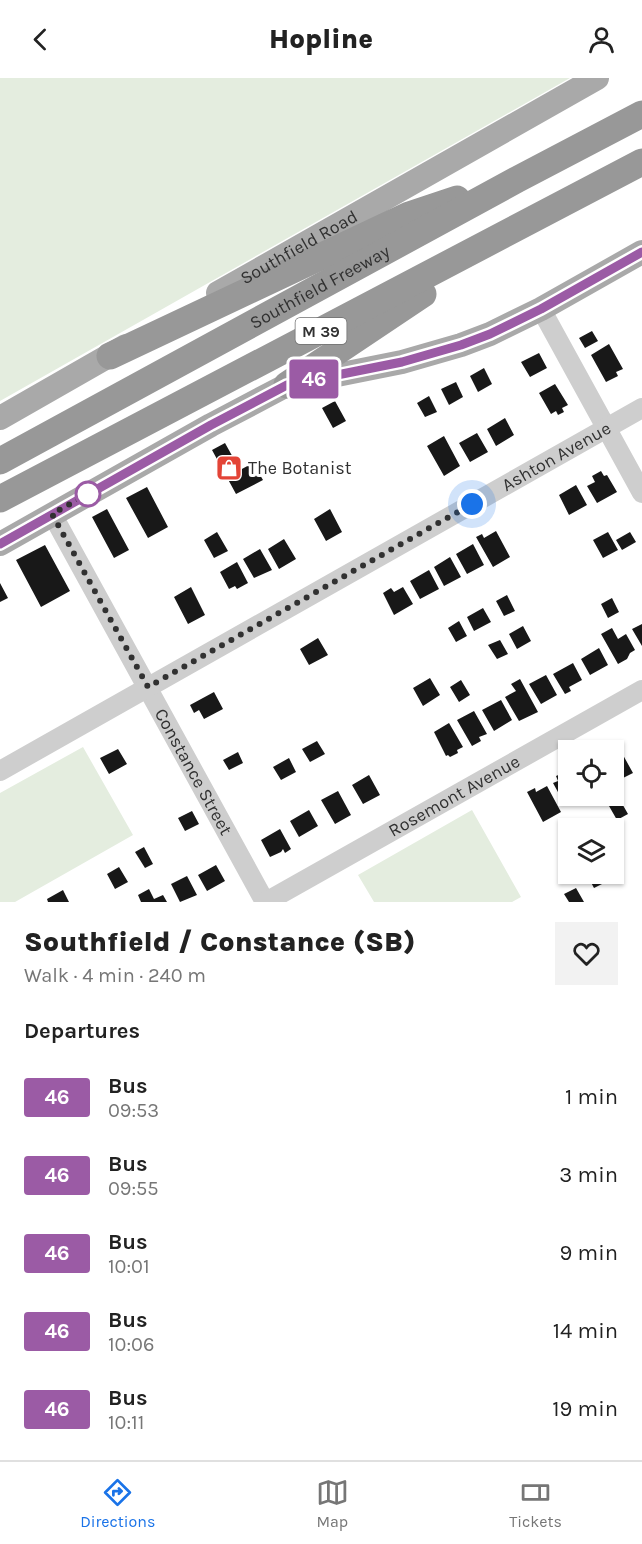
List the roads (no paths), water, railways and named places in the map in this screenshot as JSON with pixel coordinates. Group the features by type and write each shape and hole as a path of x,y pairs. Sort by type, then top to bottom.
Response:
{"highway":[{"name":"Southfield Freeway","path":"0,461 642,114"},
{"name":"Southfield Freeway","path":"0,499 642,162"},
{"path":"110,356 409,215 518,179"},
{"path":"287,385 538,218"}],"main road":[{"name":"Southfield Road","path":"0,418 597,78"},
{"path":"0,544 211,425 287,385 434,354 490,334 541,309 642,252"}],"street":[{"path":"541,309 642,493"},
{"name":"Ashton Avenue","path":"0,771 642,408"},
{"name":"Constance Street","path":"52,514 266,902"},
{"name":"Rosemont Avenue","path":"266,902 642,690"}],"place":[{"name":"The Botanist","path":"229,468"}]}
